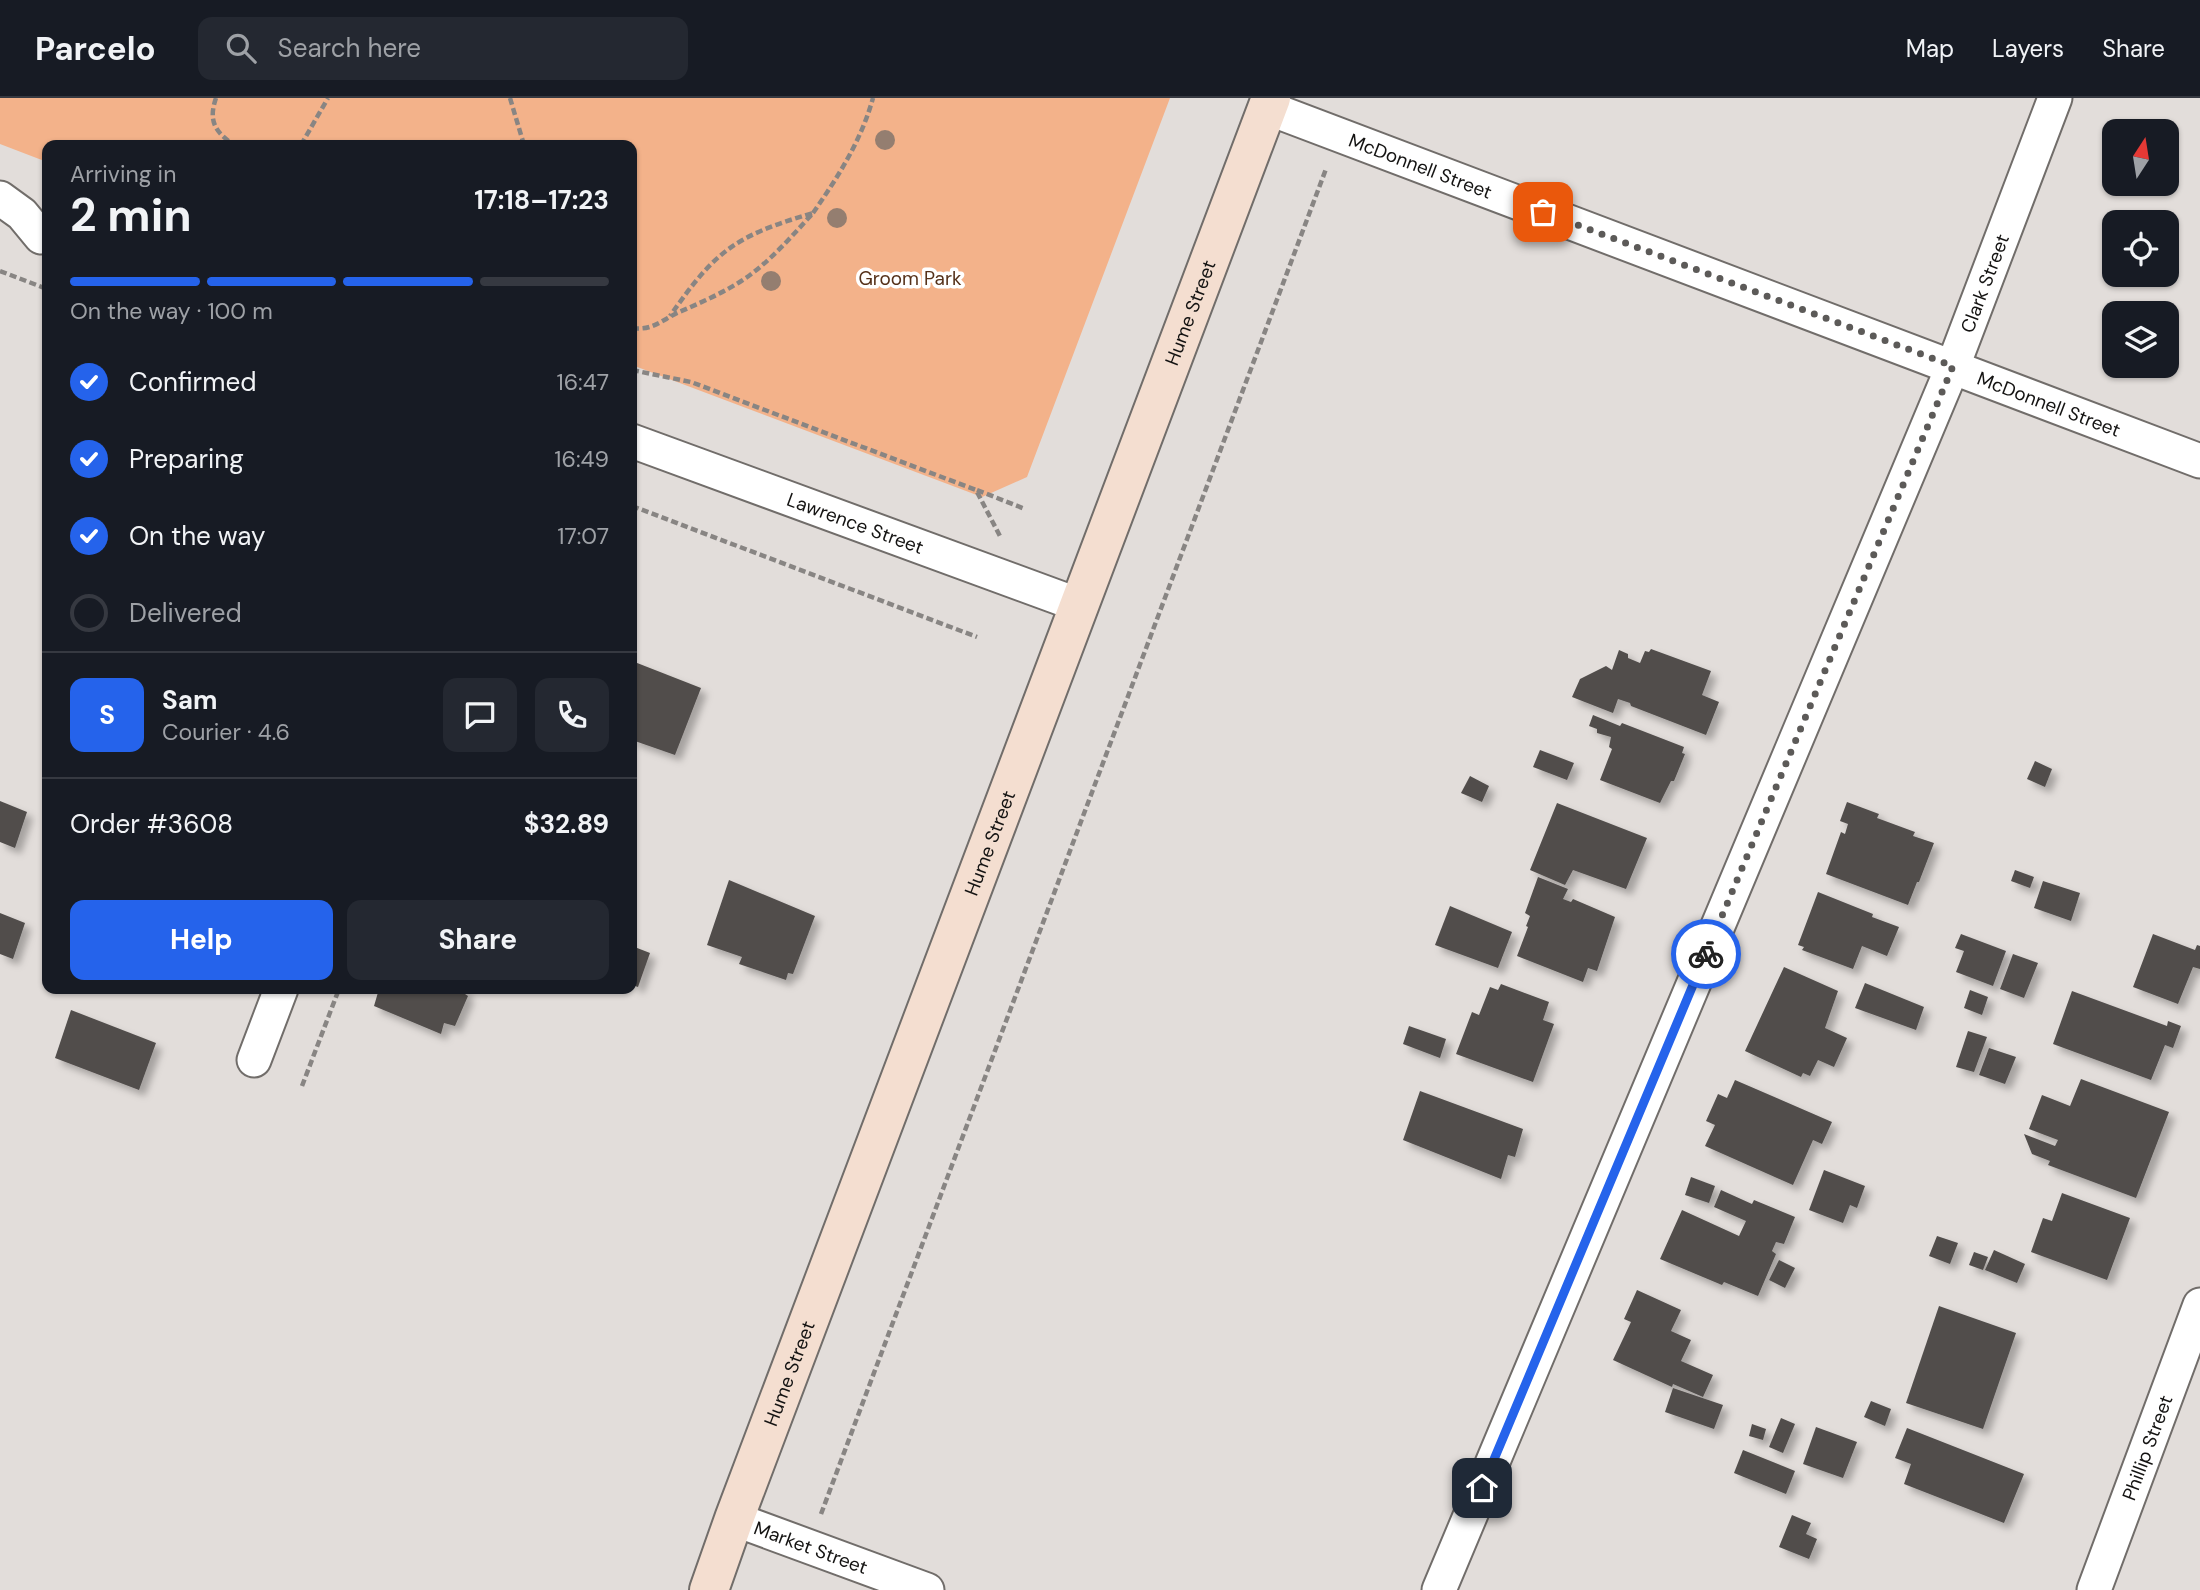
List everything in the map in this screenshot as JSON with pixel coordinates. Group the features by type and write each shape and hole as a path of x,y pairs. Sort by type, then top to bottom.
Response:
{"street":[{"name":"Clark Street","path":"1439,1590 1953,366 2055,98"},
{"name":"McDonnell Street","path":"1269,103 1338,135 2200,461"},
{"name":"Hume Street","path":"709,1590 1269,103"},
{"path":"0,198 22,214 42,236"},
{"path":"0,220 42,237"},
{"name":"Lawrence Street","path":"637,443 1079,606"},
{"path":"254,1060 279,994"},
{"name":"Phillip Street","path":"2094,1590 2200,1305"},
{"name":"Market Street","path":"734,1518 927,1590"}],"path":[{"path":"216,98 211,118 214,128 226,140"},
{"path":"304,140 328,98"},
{"path":"510,98 523,140"},
{"path":"637,328 649,328 720,293 750,275 784,246 813,213 835,181 854,148 873,98"},
{"path":"809,1547 1338,135"},
{"path":"670,316 695,280 727,248 770,226 813,213"},
{"path":"0,271 42,287"},
{"path":"637,371 691,382 1025,509"},
{"path":"976,490 1002,538"},
{"path":"637,508 977,636"},
{"path":"302,1086 337,994"}],"green space":[{"name":"Groom Park","path":"0,98 1170,98 1027,477 982,497 637,367 637,140 42,140 42,160 0,144"}],"building":[{"path":"1651,649 1711,671 1702,695 1719,702 1706,735 1618,699 1613,713 1572,697 1580,679 1606,666 1612,670 1619,650 1640,663 1645,651 1649,652"},
{"path":"637,663 701,688 675,755 637,742"},
{"path":"1593,715 1684,747 1682,753 1685,754 1674,781 1671,781 1660,803 1600,780 1612,749 1609,747 1611,737 1597,733 1597,729 1589,726"},
{"path":"1540,750 1574,763 1567,780 1533,767"},
{"path":"2035,761 2052,769 2045,787 2027,779"},
{"path":"1470,776 1489,786 1482,802 1461,793"},
{"path":"0,801 27,812 15,848 0,842"},
{"path":"1847,802 1879,814 1877,818 1915,832 1913,836 1934,843 1908,905 1826,874 1841,832 1845,834 1848,824 1840,821"},
{"path":"1557,803 1647,838 1626,889 1573,870 1565,885 1530,870"},
{"path":"2015,870 2034,877 2030,888 2011,881"},
{"path":"1538,877 1568,889 1563,899 1571,902 1573,899 1615,917 1597,971 1588,968 1583,982 1517,956 1528,927 1526,926 1530,916 1525,913"},
{"path":"729,880 815,916 793,974 788,973 786,980 739,964 742,957 707,945"},
{"path":"2043,881 2080,893 2071,921 2034,908"},
{"path":"1818,892 1899,927 1887,956 1862,946 1853,969 1802,950 1804,947 1798,945"},
{"path":"1450,906 1512,932 1498,968 1435,945"},
{"path":"0,913 25,923 13,959 0,954"},
{"path":"1961,934 2006,951 1993,986 1956,972 1964,951 1955,948"},
{"path":"2153,934 2195,950 2197,945 2200,946 2200,969 2193,967 2178,1004 2133,987"},
{"path":"637,948 650,953 637,987"},
{"path":"2013,954 2038,963 2024,998 2000,989"},
{"path":"1784,967 1838,991 1825,1028 1847,1038 1834,1067 1818,1060 1810,1076 1803,1073 1801,1077 1745,1051"},
{"path":"1865,983 1924,1007 1916,1030 1855,1008"},
{"path":"1501,984 1549,1002 1543,1020 1554,1024 1533,1082 1456,1054 1472,1012 1479,1015 1490,987 1498,990"},
{"path":"1970,990 1988,997 1982,1015 1964,1008"},
{"path":"2072,991 2167,1026 2168,1021 2181,1026 2173,1048 2165,1045 2151,1080 2053,1044"},
{"path":"378,994 468,996 455,1026 444,1023 441,1034 374,1006"},
{"path":"71,1010 156,1043 139,1090 55,1058"},
{"path":"1409,1026 1446,1039 1440,1058 1403,1044"},
{"path":"1968,1031 1987,1037 1974,1072 1956,1067"},
{"path":"1989,1048 2016,1057 2005,1084 1979,1075"},
{"path":"2081,1079 2169,1112 2136,1198 2048,1165 2050,1161 2032,1154 2024,1134 2055,1146 2058,1140 2029,1129 2042,1095 2070,1106"},
{"path":"1735,1080 1832,1122 1822,1144 1813,1140 1793,1185 1705,1146 1715,1125 1706,1121 1718,1094 1727,1098"},
{"path":"1420,1091 1523,1129 1515,1157 1508,1155 1501,1179 1403,1140"},
{"path":"1824,1170 1865,1186 1857,1208 1850,1205 1843,1223 1809,1210"},
{"path":"1691,1177 1715,1186 1709,1203 1685,1195"},
{"path":"1721,1190 1752,1204 1754,1200 1795,1217 1784,1244 1776,1242 1772,1251 1776,1254 1758,1296 1724,1282 1722,1285 1660,1259 1682,1210 1739,1236 1746,1221 1714,1207"},
{"path":"2062,1193 2130,1218 2107,1280 2031,1252 2043,1218 2052,1221"},
{"path":"1937,1236 1958,1243 1950,1264 1929,1256"},
{"path":"1994,1250 2025,1264 2017,1283 1985,1270"},
{"path":"1974,1252 1988,1257 1983,1270 1969,1265"},
{"path":"1779,1260 1795,1268 1785,1288 1769,1280"},
{"path":"1637,1290 1681,1310 1671,1331 1691,1340 1681,1361 1713,1375 1703,1397 1673,1384 1672,1387 1613,1360 1631,1322 1624,1319"},
{"path":"1939,1306 2016,1333 1983,1429 1906,1403"},
{"path":"1673,1388 1723,1405 1714,1429 1665,1412"},
{"path":"1871,1401 1891,1409 1885,1426 1864,1417"},
{"path":"1781,1418 1795,1424 1783,1453 1769,1447"},
{"path":"1752,1424 1766,1429 1763,1440 1749,1436"},
{"path":"1816,1427 1857,1442 1843,1478 1803,1464"},
{"path":"1907,1428 2024,1474 2004,1523 1904,1484 1911,1464 1895,1458"},
{"path":"1743,1450 1795,1471 1786,1494 1734,1473"},
{"path":"1792,1515 1811,1523 1806,1534 1817,1539 1809,1559 1779,1547"}],"way so far":[{"path":"1543,212 1953,366 1706,954"}],"route":[{"path":"1482,1488 1706,954"}]}
